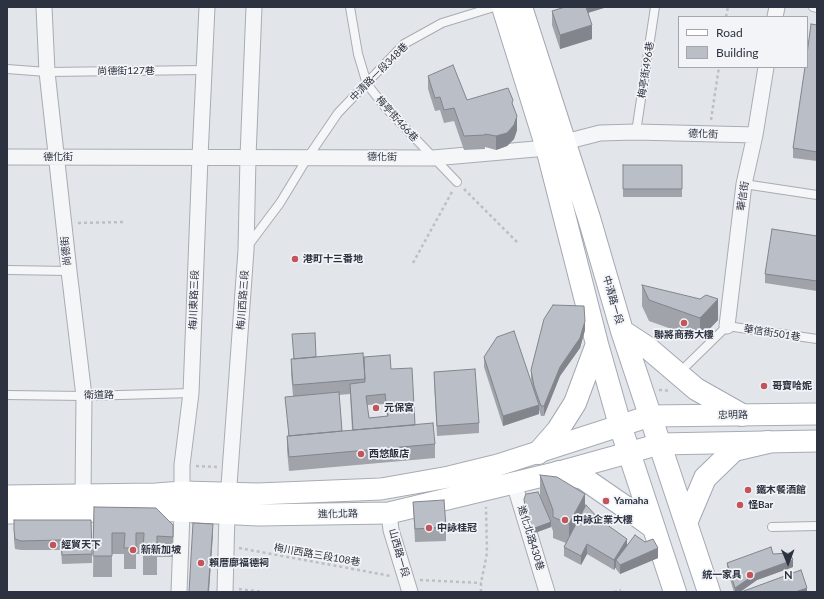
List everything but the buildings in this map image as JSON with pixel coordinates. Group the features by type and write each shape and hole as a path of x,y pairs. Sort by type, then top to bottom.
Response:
{"main road":[{"name":"中清路一段","path":"503,7 556,145 622,331 709,592"},
{"name":"中清路一段","path":"521,7 556,145 597,344 620,425 630,452 674,592"},
{"path":"622,331 648,348 696,389 742,415"},
{"path":"538,453 558,430 575,403 597,344"},
{"name":"忠明路","path":"650,416 817,414"},
{"name":"進化北路","path":"7,513 156,510 183,502 229,493 258,494 381,489 449,477 498,465 650,416"},
{"path":"660,444 817,441"},
{"path":"686,523 704,478 734,450 768,442"},
{"name":"進化北路","path":"7,496 156,494 227,514 389,513 559,472 660,444"},
{"path":"559,472 583,478 653,527"}],"street":[{"name":"尚德街","path":"44,7 47,72 68,271 84,396 83,495"},
{"name":"梅川東路三段","path":"179,592 183,502 182,465 191,393 207,7"},
{"name":"梅川西路三段","path":"225,589 227,514 246,250 254,7"},
{"name":"華信街","path":"727,326 744,184 755,135 766,68"},
{"name":"德化街","path":"7,157 433,158 556,145 600,133 636,132 755,135"},
{"name":"進化北路430巷","path":"514,483 547,592"},
{"name":"山西路一段","path":"389,513 391,530 408,585"}],"lane":[{"name":"梅亭街466巷","path":"350,7 358,54 367,84 385,107 457,182"},
{"name":"中清路一段348巷","path":"246,250 280,203 308,157 338,113 404,44 442,24 494,7"},
{"name":"梅亭街496巷","path":"636,132 656,7"},
{"path":"813,7 817,8"},
{"name":"尚德街127巷","path":"7,69 47,72 204,70"},
{"path":"744,184 817,195"},
{"path":"7,270 68,271"},
{"path":"678,374 727,326"},
{"name":"華信街501巷","path":"727,326 817,339"},
{"name":"衛道路","path":"7,394 84,396 191,393"},
{"path":"772,527 817,526"}],"path":[{"path":"710,134 719,68"},
{"path":"413,263 457,182 518,243"},
{"path":"64,224 125,222"},
{"path":"190,466 224,467"},
{"path":"481,592 481,583 487,553 486,490"},
{"name":"梅川西路三段108巷","path":"226,546 408,585 481,583"},
{"path":"225,589 263,592"},
{"path":"614,592 621,590"}],"place":[{"name":"港町十三番地","path":"295,259"},
{"name":"聯將商務大樓","path":"684,323"},
{"name":"哥寶哈妮","path":"764,386"},
{"name":"元保宮","path":"376,408"},
{"name":"西悠飯店","path":"361,454"},
{"name":"鐵木餐酒館","path":"748,490"},
{"name":"Yamaha","path":"606,501"},
{"name":"怪Bar","path":"740,505"},
{"name":"中詠企業大樓","path":"565,520"},
{"name":"中詠桂冠","path":"429,528"},
{"name":"經貿天下","path":"53,545"},
{"name":"新新加坡","path":"133,550"},
{"name":"賴厝廍福德祠","path":"201,563"},
{"name":"統一家具","path":"750,575"}]}
